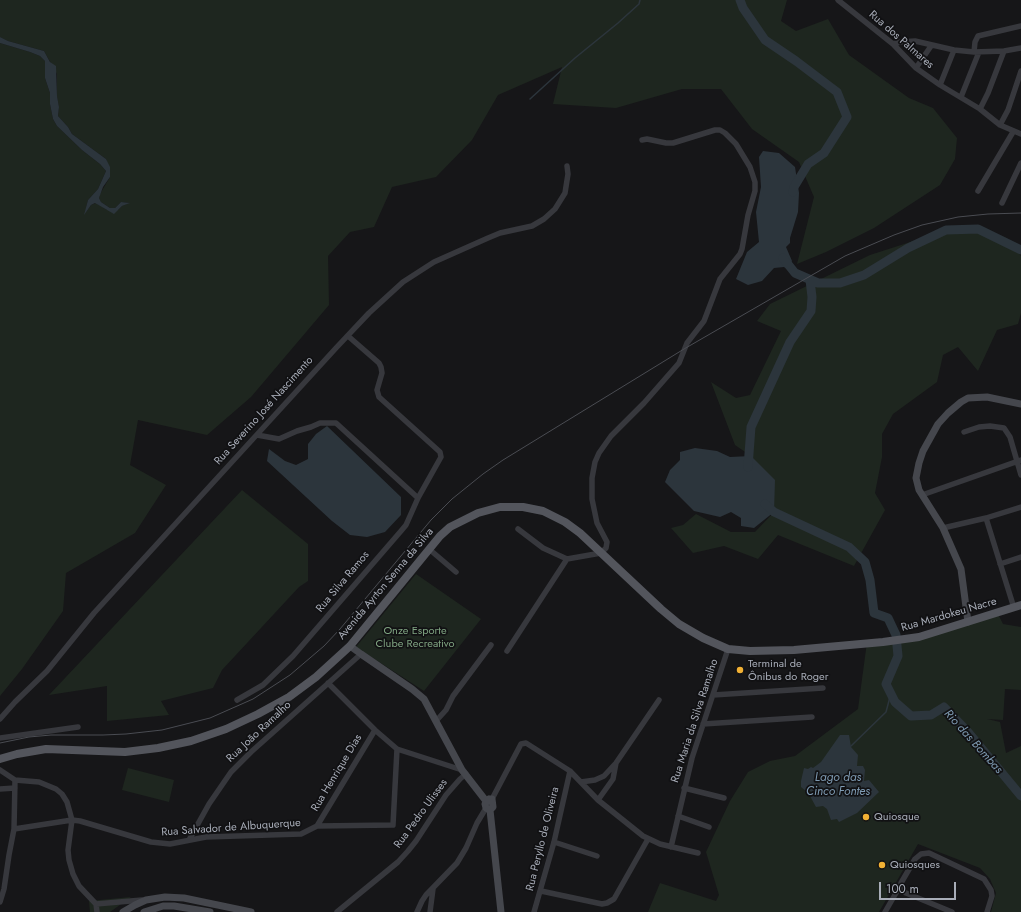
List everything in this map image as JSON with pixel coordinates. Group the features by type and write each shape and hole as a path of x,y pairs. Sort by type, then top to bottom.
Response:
{"main road":[{"name":"Avenida Ayrton Senna da Silva","path":"0,759 17,754 46,749 125,752 158,748 191,741 226,729 258,714 289,696 316,677 350,646 429,549 450,527 478,513 500,507 523,506 543,511 565,522 580,533 679,624 703,638 728,649 750,651 794,650 883,642"},
{"name":"Rua Mardokeu Nacre","path":"883,642 919,637 1018,606"}],"street":[{"name":"Rua dos Palmares","path":"838,0 893,44 916,68 940,85 961,96 1000,125 1013,132 1021,134"},
{"path":"961,96 977,52 975,42 978,36 1021,26"},
{"path":"893,44 915,41 931,46 977,52 1004,51 1021,48"},
{"path":"916,68 931,46"},
{"path":"940,85 954,50"},
{"path":"980,109 988,93 1004,51"},
{"path":"1000,125 1010,103 1021,71"},
{"path":"518,529 543,548 567,559 601,553 606,548 607,544 597,523 592,499 592,478 595,462 599,453 611,436 644,403 675,368 687,343 704,322 720,279 740,254 742,249 748,215 756,187 750,167 730,137 720,130 708,131 673,143 658,142 647,139 642,140"},
{"path":"978,191 1013,132"},
{"path":"1002,203 1021,163"},
{"name":"Rua Severino José Nascimento","path":"0,719 47,671 94,613 336,348 392,292 434,262 488,238 532,226 544,219 555,209 565,193 568,166"},
{"name":"Rua Silva Ramos","path":"237,700 263,685 293,656 406,525 418,498 441,457 440,452 379,397 377,390 382,373 379,363 348,336"},
{"path":"968,622 961,570 943,528 917,485 916,478 919,462 923,451 938,424 948,413 968,398 986,397 1021,404"},
{"path":"257,435 279,439 320,423 336,423 418,498"},
{"path":"964,432 979,427 990,426 1004,428 1010,437 1019,461 1021,475"},
{"path":"922,495 1019,461"},
{"path":"943,528 986,518 1021,507"},
{"path":"986,518 1000,564 1018,606"},
{"path":"429,549 456,572"},
{"path":"1000,564 1021,557"},
{"path":"507,651 567,559"},
{"path":"436,721 446,710 453,696 491,645"},
{"path":"350,646 419,694 427,704 464,772 489,805 501,912"},
{"name":"Rua Maria da Silva Ramalho","path":"671,847 692,758 728,649"},
{"name":"Rua João Ramalho","path":"188,840 209,804 231,772 361,654"},
{"path":"328,683 374,730 397,749 464,772"},
{"path":"713,695 823,688"},
{"path":"581,782 595,780 604,776 616,763 660,700"},
{"path":"703,724 812,717"},
{"path":"0,738 78,727"},
{"name":"Rua Henrique Dias","path":"318,826 374,730"},
{"path":"417,912 422,901 457,863 466,848 477,823 489,805 521,744 523,743 526,743 570,771 598,800 648,839 698,854"},
{"name":"Rua Salvador de Albuquerque","path":"72,820 88,823 161,844 170,844 206,837 302,834 318,826 393,825 397,749"},
{"path":"598,800 613,778 616,763"},
{"path":"0,770 15,780 39,782 56,789 62,794 67,802 72,820 68,850 73,874 79,886 96,904 97,912"},
{"name":"Rua Peryllo de Oliveira","path":"534,912 554,842 570,771"},
{"name":"Rua Pedro Ulisses","path":"338,912 398,862 408,851 446,795 464,772"},
{"path":"0,902 4,889 14,829 15,780"},
{"path":"0,789 15,788"},
{"path":"684,788 724,798"},
{"path":"678,816 709,827"},
{"path":"14,829 72,820"},
{"path":"541,891 607,904 614,899 648,839"},
{"path":"554,842 597,856"},
{"path":"885,912 915,859 921,854 929,853 984,879 991,890 992,896 987,912"},
{"path":"900,886 906,893 952,912"},
{"path":"430,912 433,888"},
{"path":"96,904 165,897 184,898 251,912"},
{"path":"123,912 146,900"},
{"path":"144,912 154,908 169,906 210,912"}],"green space":[{"path":"0,0 787,0 781,21 796,31 828,19 849,55 909,98 933,108 957,138 955,159 940,185 874,228 826,252 797,264 814,197 799,162 752,129 721,89 682,89 616,108 553,104 562,67 498,95 472,140 436,177 392,187 374,227 350,232 328,256 329,305 251,397 207,435 138,420 130,465 166,485 135,533 66,573 63,611 22,669 0,696 0,43 40,56 45,61 45,78 50,93 50,104 53,119 57,126 106,171 98,189 88,200 85,213 91,205 96,203 107,210 118,210 122,206 129,203 121,202 115,208 110,208 101,202 99,198 100,194 110,177 106,159 72,134 58,116 59,107 57,97 57,74 44,51 8,41 0,37"},
{"path":"960,226 1007,238 1021,256 1021,313 1018,324 997,330 978,371 958,347 943,355 937,382 893,414 882,434 882,457 875,493 885,510 854,566 778,535 758,559 724,546 693,553 671,528 683,525 696,514 731,532 755,532 774,512 751,456 735,445 711,382 736,398 750,395 781,331 757,321 770,304 870,255"},
{"path":"242,490 308,544 308,581 299,587 222,670 213,688 161,701 169,715 107,721 107,686 49,695"},
{"name":"Onze Esporte Clube Recreativo","path":"416,574 481,619 424,691 356,647"},
{"path":"998,614 1003,624 1021,627 1021,690 1005,689 1003,720 987,719 1000,722 1006,753 1021,746 1021,912 991,912 996,893 990,879 980,868 918,844 879,912 648,912 660,883 716,901 719,895 706,852 730,801 748,772 770,761 795,756 858,709 867,642 912,639"},
{"path":"128,768 174,780 169,802 122,790"},
{"path":"131,897 110,912 90,912 89,901"}],"water":[{"path":"0,37 8,41 44,51 50,62 56,66 59,107 58,116 72,134 106,159 110,167 110,177 103,187 99,198 101,202 110,208 115,208 121,202 130,203 122,206 114,214 95,203 91,205 84,215 88,200 98,189 106,171 57,126 53,119 50,104 50,93 45,78 45,61 40,56 30,52 0,43"},
{"path":"763,151 779,153 795,167 799,193 798,212 790,238 790,243 786,247 792,261 787,269 784,267 774,268 762,281 748,285 736,279 747,252 759,242 756,212 761,187 759,157"},
{"path":"327,426 401,497 401,515 385,532 367,537 350,535 332,521 267,461 269,449 285,461 296,465 308,459 308,444 316,434"},
{"path":"695,448 717,451 730,457 751,456 775,480 774,512 754,528 741,526 741,518 731,512 720,517 694,511 665,482 670,470 680,460 680,452"},
{"name":"Lago das Cinco Fontes","path":"840,735 849,735 851,747 858,755 857,766 863,766 865,770 864,781 869,780 879,792 857,813 839,822 837,819 831,820 827,809 823,806 816,807 810,796 811,791 806,791 801,787 801,781 804,768 813,768 821,762"}],"waterway":[{"path":"530,99 575,58 618,23 639,4 640,0"},
{"path":"740,0 743,8 765,40 837,92 847,117 824,153 808,164 794,187 793,192"},
{"path":"783,258 795,273 818,283 840,283 864,275 908,248 946,230 978,229 1021,250"},
{"path":"748,467 751,427 790,342 811,311 812,297 810,280"},
{"name":"Rio das Bombas","path":"765,504 774,512 849,547 865,562 870,580 874,613 888,618 896,635 898,656 886,684 895,702 911,716 931,715 944,707 968,732 1021,796"},
{"path":"851,746 886,712 891,693"}],"tram line":[{"path":"0,743 29,737 51,735 126,734 162,730 210,718 253,699 290,675 324,646 431,520 452,499 503,460 684,349 845,256 922,225 958,217 1021,213"}],"place":[{"name":"Terminal de Ônibus do Roger","path":"740,670"},
{"name":"Quiosque","path":"866,817"},
{"name":"Quiosques","path":"882,865"}]}
